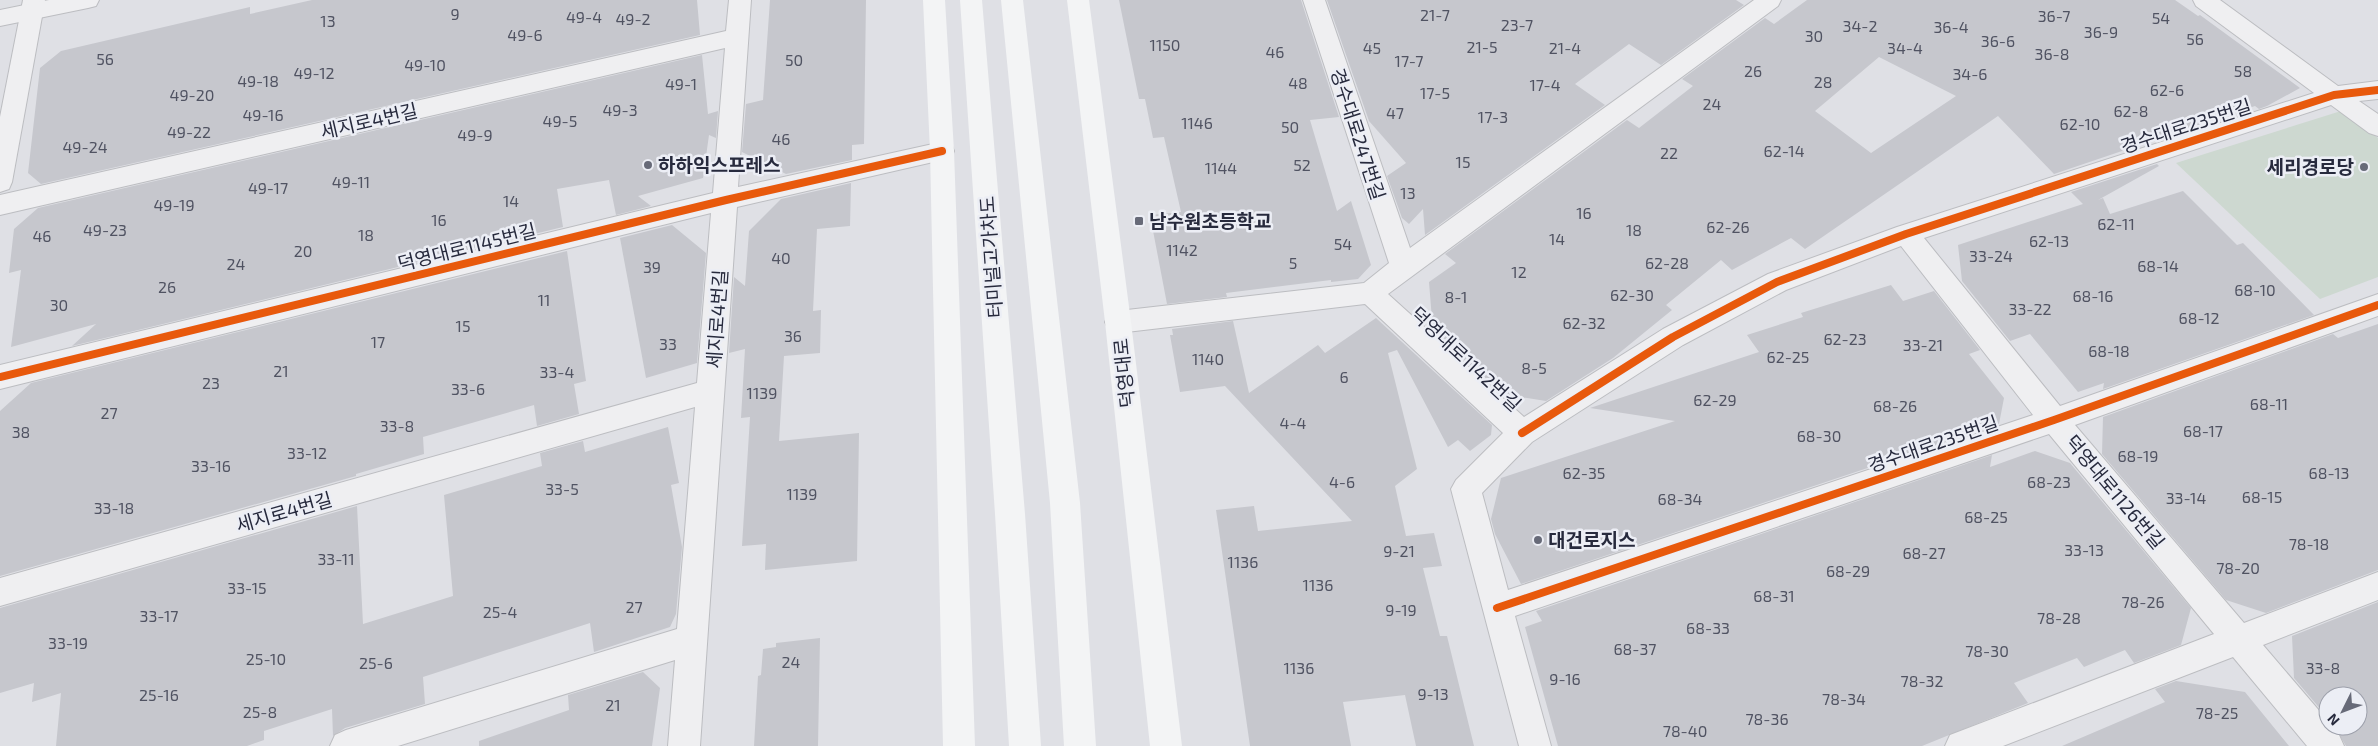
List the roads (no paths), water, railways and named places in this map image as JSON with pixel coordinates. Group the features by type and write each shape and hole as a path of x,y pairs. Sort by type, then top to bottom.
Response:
{"main road":[{"path":"934,0 942,151 960,746"},
{"name":"터미널고가차도","path":"971,0 1010,514 1025,746"},
{"path":"1012,0 1065,503 1080,746"},
{"name":"덕영대로","path":"1078,0 1118,322 1166,746"}],"street":[{"path":"0,18 33,6 88,0"},
{"name":"세지로4번길","path":"684,746 740,0"},
{"name":"경수대로247번길","path":"1314,0 1403,267"},
{"path":"1118,322 1370,293 1770,0"},
{"path":"2204,0 2378,126"},
{"path":"0,182 33,6"},
{"name":"세지로4번길","path":"0,205 738,37"},
{"name":"경수대로235번길","path":"1522,432 1673,337 1777,282 1906,234 2334,95 2378,90"},
{"name":"덕영대로1145번길","path":"0,377 726,200 942,151"},
{"name":"덕영대로1126번길","path":"1906,234 2054,420 2328,746"},
{"name":"덕영대로1142번길","path":"1370,293 1522,432 1466,489 1497,608"},
{"name":"경수대로235번길","path":"1497,608 2054,420 2378,305"},
{"name":"세지로4번길","path":"0,592 711,392"},
{"path":"1961,746 2240,641 2378,586"},
{"path":"1497,608 1535,746"},
{"path":"346,746 693,639"}],"place":[{"name":"하하익스프레스","path":"648,165"},
{"name":"세리경로당","path":"2364,167"},
{"name":"남수원초등학교","path":"1139,221"},
{"name":"대건로지스","path":"1538,540"}]}
